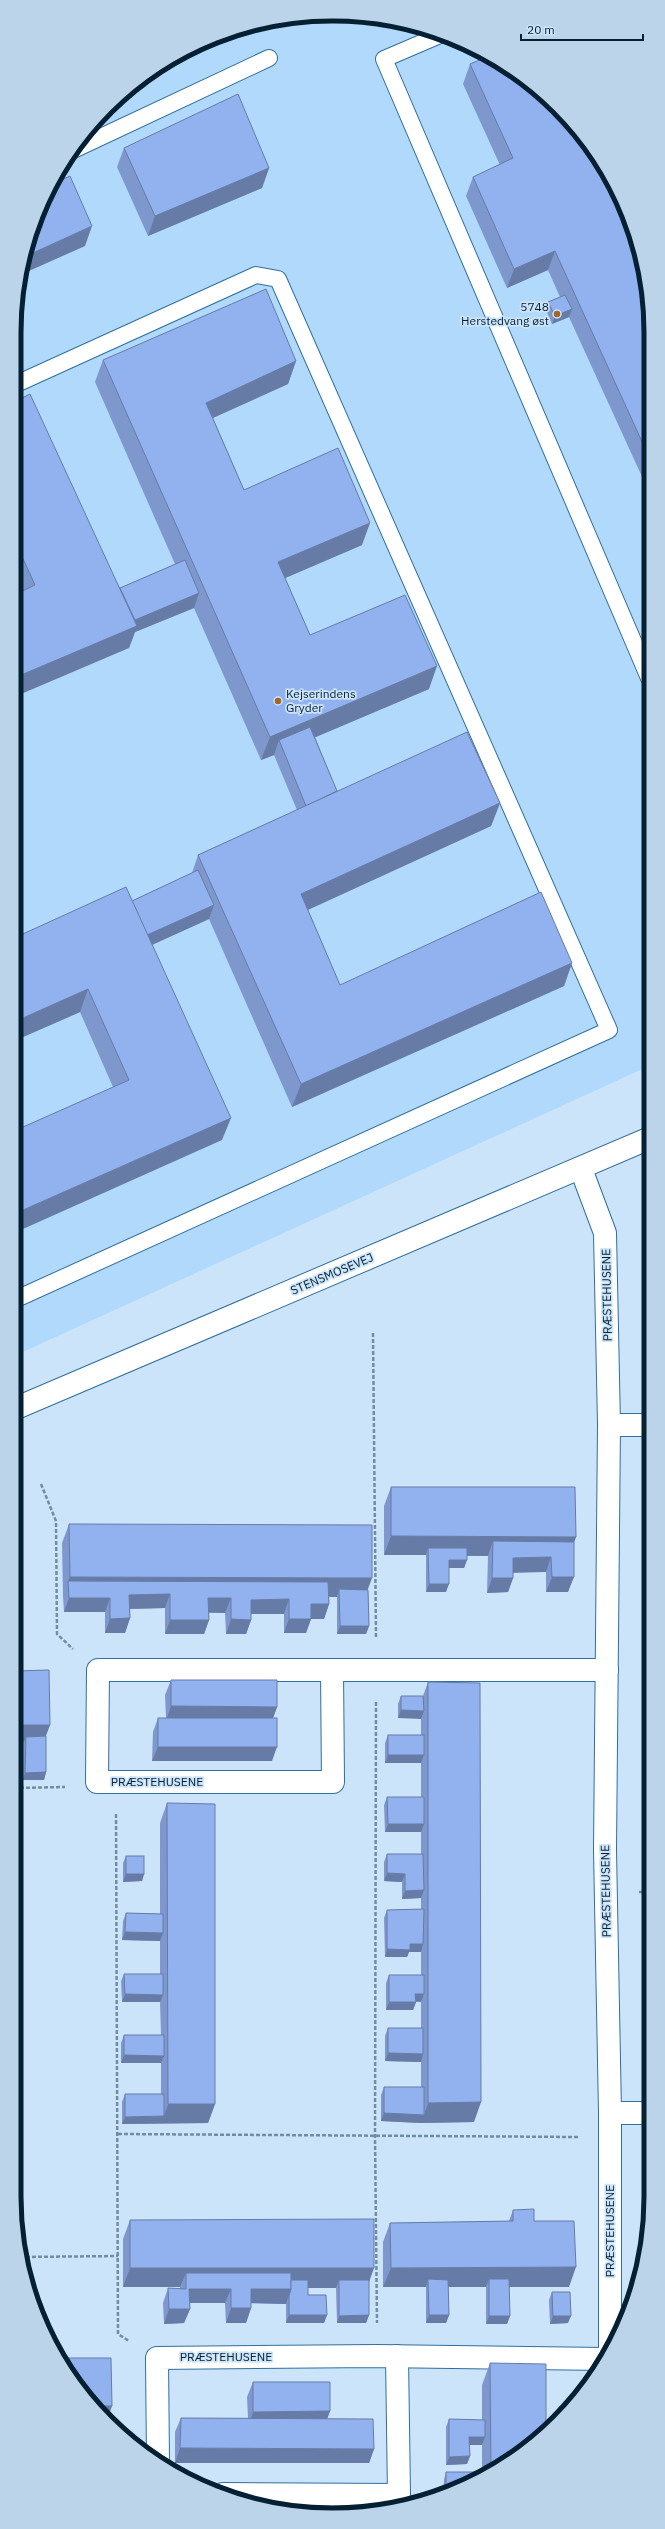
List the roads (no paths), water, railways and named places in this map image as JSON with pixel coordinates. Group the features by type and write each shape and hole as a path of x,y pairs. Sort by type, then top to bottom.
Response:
{"street":[{"name":"STENSMOSEVEJ","path":"21,1406 581,1169 644,1141"},
{"name":"PRÆSTEHUSENE","path":"581,1169 605,1233 610,1425 605,1850 610,2113 610,2338"},
{"path":"610,1425 644,1425"},
{"name":"PRÆSTEHUSENE","path":"98,1670 332,1671 332,1782 106,1782 98,1670"},
{"path":"332,1671 607,1670"},
{"path":"610,2113 644,2113"},
{"name":"PRÆSTEHUSENE","path":"158,2455 157,2358 387,2356 598,2359"},
{"path":"242,2494 399,2495 387,2356"}],"lane":[{"path":"434,38 384,59 644,666"},
{"path":"83,146 269,58"},
{"path":"21,383 256,274 278,279 610,1030 21,1297"}],"place":[{"name":"5748 Herstedvang øst","path":"557,314"},
{"name":"Kejserindens Gryder","path":"278,701"}]}
